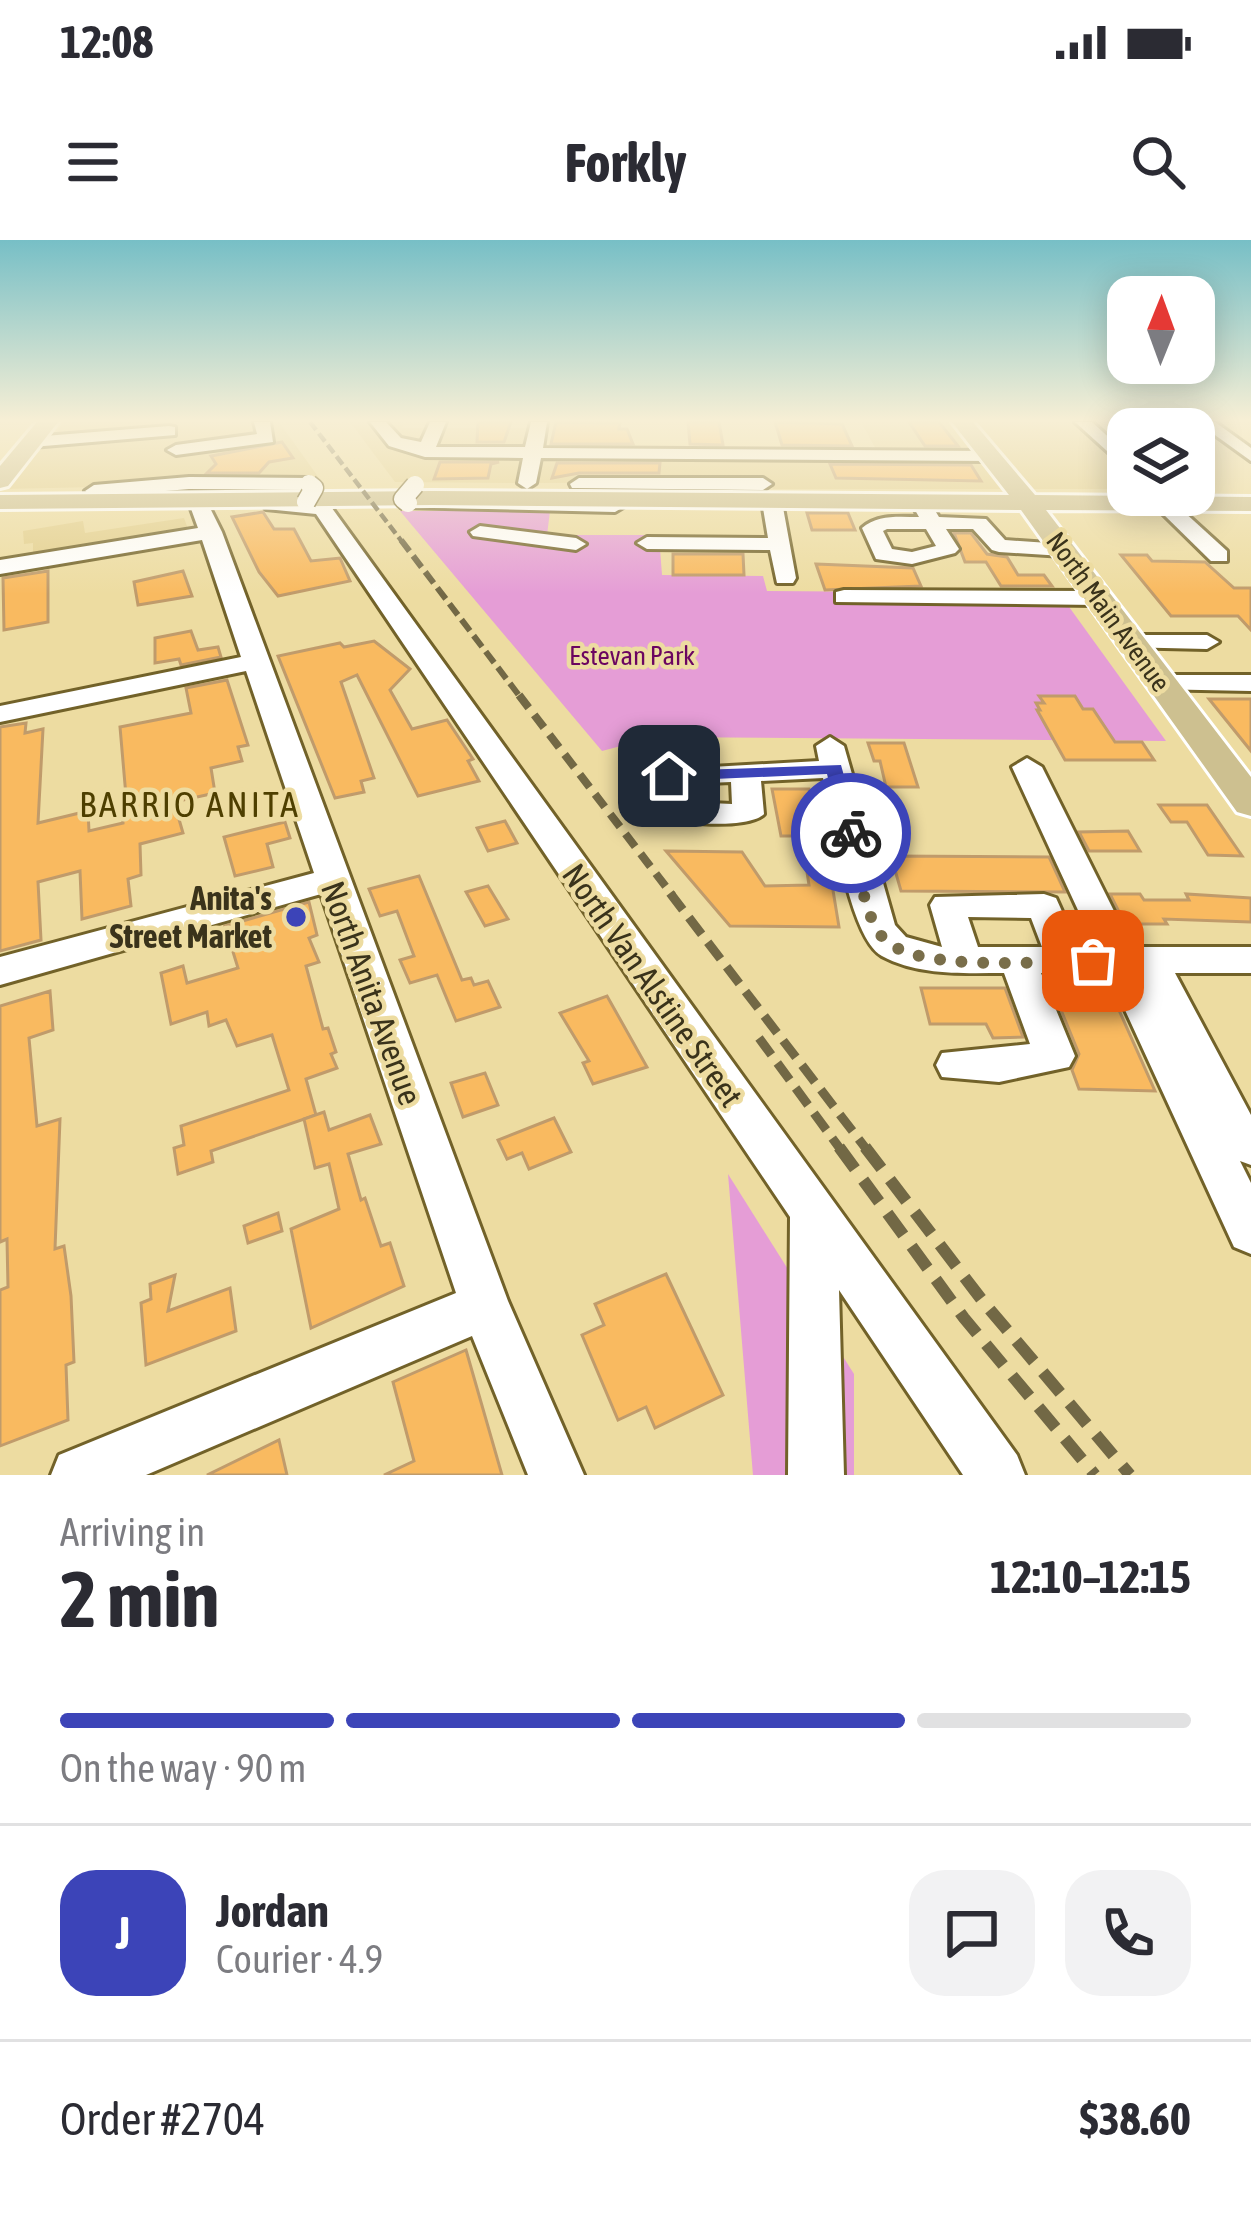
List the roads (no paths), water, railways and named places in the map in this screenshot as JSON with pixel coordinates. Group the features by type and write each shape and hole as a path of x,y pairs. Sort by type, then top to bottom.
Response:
{"main road":[{"name":"North Main Avenue","path":"1010,480 1251,804"},
{"path":"1215,491 1251,490"},
{"path":"0,492 768,496 943,526 1024,497 1107,492"},
{"path":"0,507 90,495"},
{"path":"1024,497 1107,501"},
{"path":"1215,503 1251,503"}],"street":[{"name":"North Anita Avenue","path":"188,480 485,1306 556,1475"},
{"path":"475,480 411,494 768,496"},
{"path":"634,480 768,496"},
{"path":"763,480 785,578"},
{"path":"909,480 943,526 1012,548 1063,550"},
{"path":"90,495 120,507 200,507"},
{"name":"North Van Alstine Street","path":"200,507 306,497 322,508 997,1475"},
{"path":"0,567 200,507"},
{"path":"1177,516 1219,556"},
{"path":"480,532 576,544"},
{"path":"647,543 779,544"},
{"path":"844,597 1097,598"},
{"path":"1130,642 1207,642"},
{"path":"0,714 253,662"},
{"path":"1160,682 1251,683"},
{"path":"745,773 832,757 872,918 885,940 919,956 1251,960"},
{"path":"1027,767 1231,1123 1251,1146"},
{"path":"0,971 331,880"},
{"path":"964,960 947,905 1045,907 1065,961"},
{"path":"956,1065 999,1066 1055,1056 1017,960"},
{"path":"1136,961 1251,1232"},
{"path":"813,1217 816,1475"},
{"path":"79,1475 485,1306"}],"railway":[{"path":"354,480 403,543"},
{"path":"401,540 521,698"},
{"path":"519,695 673,896"},
{"path":"670,893 867,1150"},
{"path":"759,1038 841,1150"},
{"path":"839,1147 964,1318 1095,1475"},
{"path":"865,1147 985,1304 1130,1475"}],"place":[{"name":"Anita's Street Market","path":"296,917"}],"district":[{"name":"BARRIO ANITA","path":"190,804"}],"park label":[{"name":"Estevan Park","path":"632,656"}]}
